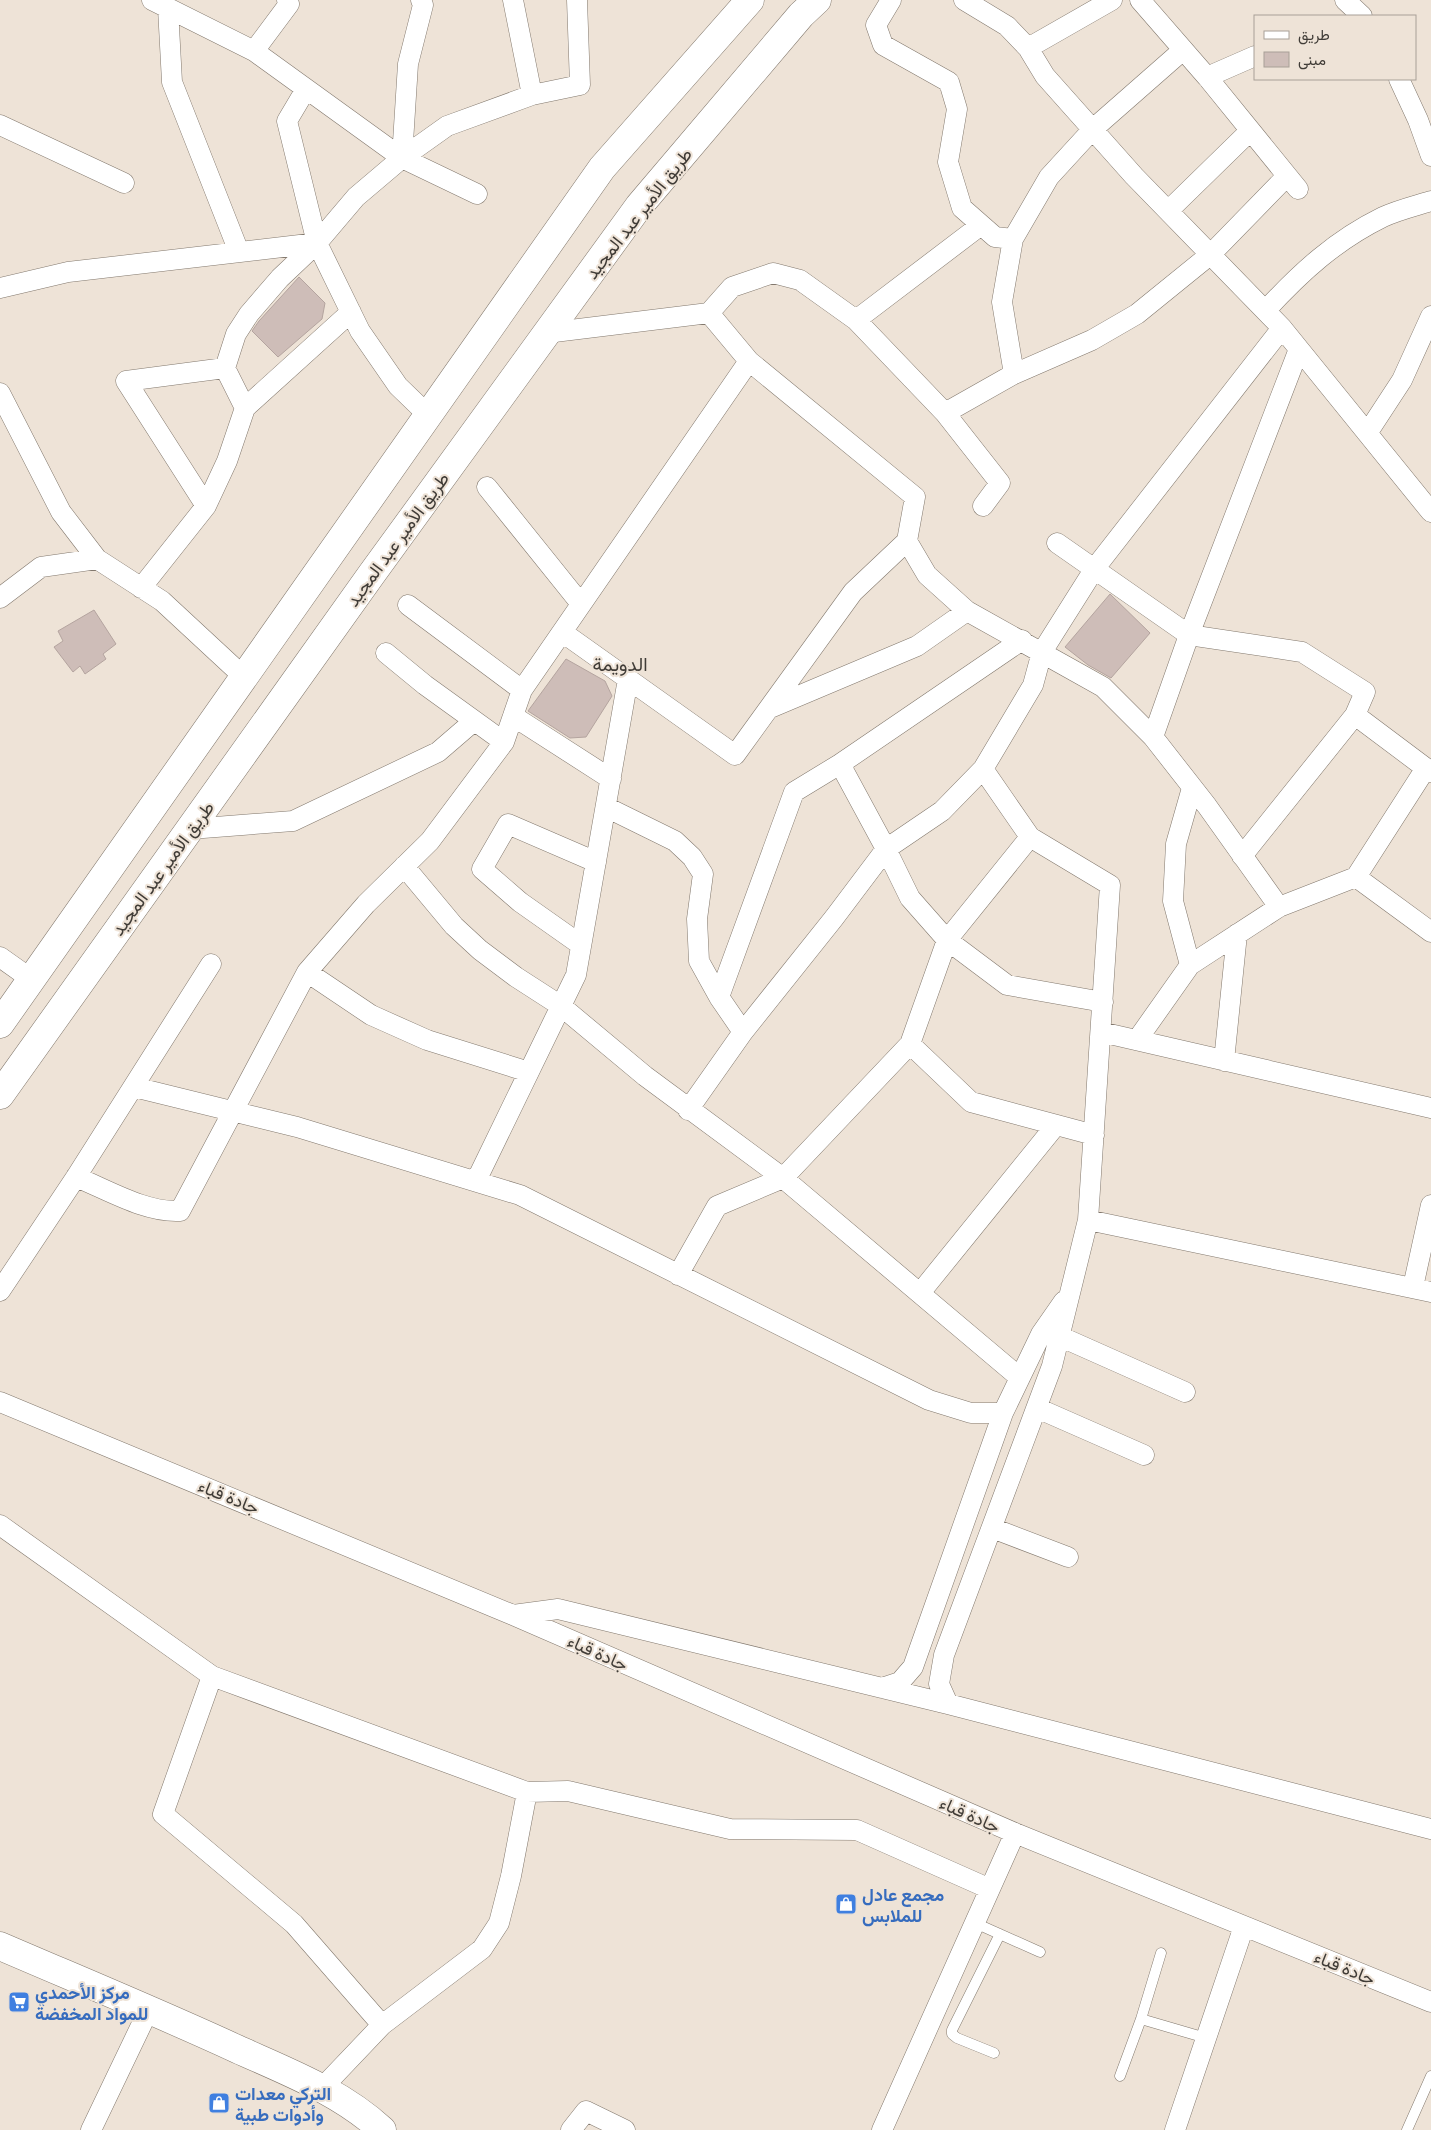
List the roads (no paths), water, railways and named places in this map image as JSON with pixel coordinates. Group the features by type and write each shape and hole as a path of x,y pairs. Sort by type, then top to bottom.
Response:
{"main road":[{"path":"0,1024 602,168 750,0"},
{"name":"طريق الأمير عبد المجيد","path":"0,1095 639,206 801,15 817,0"},
{"path":"97,886 132,910"},
{"path":"0,1946 149,2009 323,2087 372,2120 382,2130"}],"street":[{"path":"254,51 290,4 288,0"},
{"path":"402,158 408,64 423,5 422,0"},
{"path":"513,0 532,95"},
{"path":"245,408 225,368 236,334 249,314 280,278 317,243 356,197 402,158 447,126 532,95 580,85 578,0"},
{"path":"891,0 876,24 883,45 949,82 957,109 948,162 962,208 995,237 1013,239"},
{"path":"964,0 1007,26 1028,48 1045,76 1093,129 1168,211 1282,328 1431,512"},
{"path":"1028,48 1112,0"},
{"path":"945,413 1014,374 1092,340 1137,314 1211,254 1292,183 1207,77 1140,0"},
{"path":"1346,0 1361,15"},
{"path":"160,4 254,51 402,158 477,194"},
{"path":"160,4 172,82 239,252"},
{"path":"1014,374 1002,302 1013,239 1049,177 1093,129 1183,50"},
{"path":"1207,77 1254,56"},
{"path":"1399,80 1418,120 1431,156"},
{"path":"306,89 287,121 317,243 360,331 398,386 428,415"},
{"path":"0,125 124,183"},
{"path":"1168,211 1250,131"},
{"path":"1266,310 1295,279 1332,246 1384,216 1431,200"},
{"path":"856,320 981,225"},
{"path":"0,288 68,272 317,243"},
{"path":"546,333 709,313 732,287 773,272 800,280 856,320 945,413 1000,483 983,506"},
{"path":"141,588 206,506 227,461 245,408 351,312"},
{"path":"562,632 735,755 853,592 908,541 915,497 749,361 709,313"},
{"path":"1368,432 1402,380 1431,316"},
{"path":"688,1110 743,1032 886,849 942,811 983,769 1033,685 1042,652 1095,568 1282,328"},
{"path":"1153,737 1189,635 1299,349"},
{"path":"76,1177 150,1208 165,1212 180,1211 307,972 366,904 430,841 504,742 522,690 749,361"},
{"path":"206,506 126,381 225,368"},
{"path":"0,393 61,512 97,559 162,601 244,677"},
{"path":"487,487 581,604"},
{"path":"908,541 927,575 967,611 1022,640 1103,687 1153,737 1279,907"},
{"path":"1057,543 1189,635 1302,652 1365,692 1355,715 1242,856"},
{"path":"0,598 42,568 97,559"},
{"path":"408,605 522,690"},
{"path":"769,708 917,646 967,611"},
{"path":"719,996 794,792 840,764 1022,640"},
{"path":"386,653 425,685 504,742"},
{"path":"476,1181 576,975 628,679"},
{"path":"1137,1040 1190,965 1279,907 1356,877 1428,770 1355,715"},
{"path":"513,716 611,779"},
{"path":"190,829 293,820 438,752 474,720"},
{"path":"840,764 910,898 947,940 1007,985 1102,1002"},
{"path":"948,1704 939,1684 944,1654 1052,1366 1088,1220 1110,885 1030,837 983,769"},
{"path":"1190,965 1173,901 1176,844 1192,788"},
{"path":"606,807 675,841 692,857 702,874 697,919 699,961 743,1032"},
{"path":"581,945 520,902 482,869 508,824 596,862"},
{"path":"678,1275 717,1206 783,1178 910,1044 947,940 1030,837"},
{"path":"404,866 454,926 516,978 561,1006 688,1110 783,1178 1019,1377"},
{"path":"1356,877 1431,932"},
{"path":"1224,1061 1237,934"},
{"path":"0,957 31,979"},
{"path":"0,1291 76,1177 211,964"},
{"path":"307,972 371,1015 427,1040 529,1072"},
{"path":"1101,1032 1431,1108"},
{"path":"910,1044 971,1102 1094,1135"},
{"path":"134,1087 296,1126 520,1195 929,1400 971,1413 1003,1413"},
{"path":"920,1293 1056,1125"},
{"path":"1088,1220 1422,1290 1431,1205"},
{"path":"882,1688 900,1682 913,1667 1003,1413 1041,1334 1071,1291"},
{"path":"1060,1336 1185,1392"},
{"name":"جادة قباء","path":"0,1402 513,1615 1015,1834 1431,2002"},
{"path":"1037,1408 1144,1455"},
{"path":"0,1525 212,1676 527,1792 568,1791 730,1829 857,1830 990,1889"},
{"path":"992,1528 1068,1556"},
{"name":"جادة قباء","path":"513,1615 558,1609 948,1704 1431,1829"},
{"path":"212,1676 162,1814 294,1924 382,2025"},
{"path":"323,2087 382,2025 482,1948 499,1923 511,1876 527,1792"},
{"path":"882,2130 1015,1834"},
{"path":"1175,2130 1244,1926"},
{"path":"90,2130 149,2009"},
{"path":"571,2130 586,2111 625,2130"}],"lane":[{"path":"975,1923 1040,1952"},
{"path":"994,2053 957,2038 952,2034 952,2030 1000,1934"},
{"path":"1120,2076 1141,2019 1161,1953"},
{"path":"1141,2019 1206,2038"},
{"path":"1407,2130 1431,2076"}],"place":[{"name":"مجمع عادل للملابس","path":"846,1904"},
{"name":"مركز الأحمدي للمواد المخفضة","path":"19,2002"},
{"name":"التركي معدات وأدوات طبية","path":"219,2103"}],"district":[{"name":"الدويمة","path":"620,664"}]}
